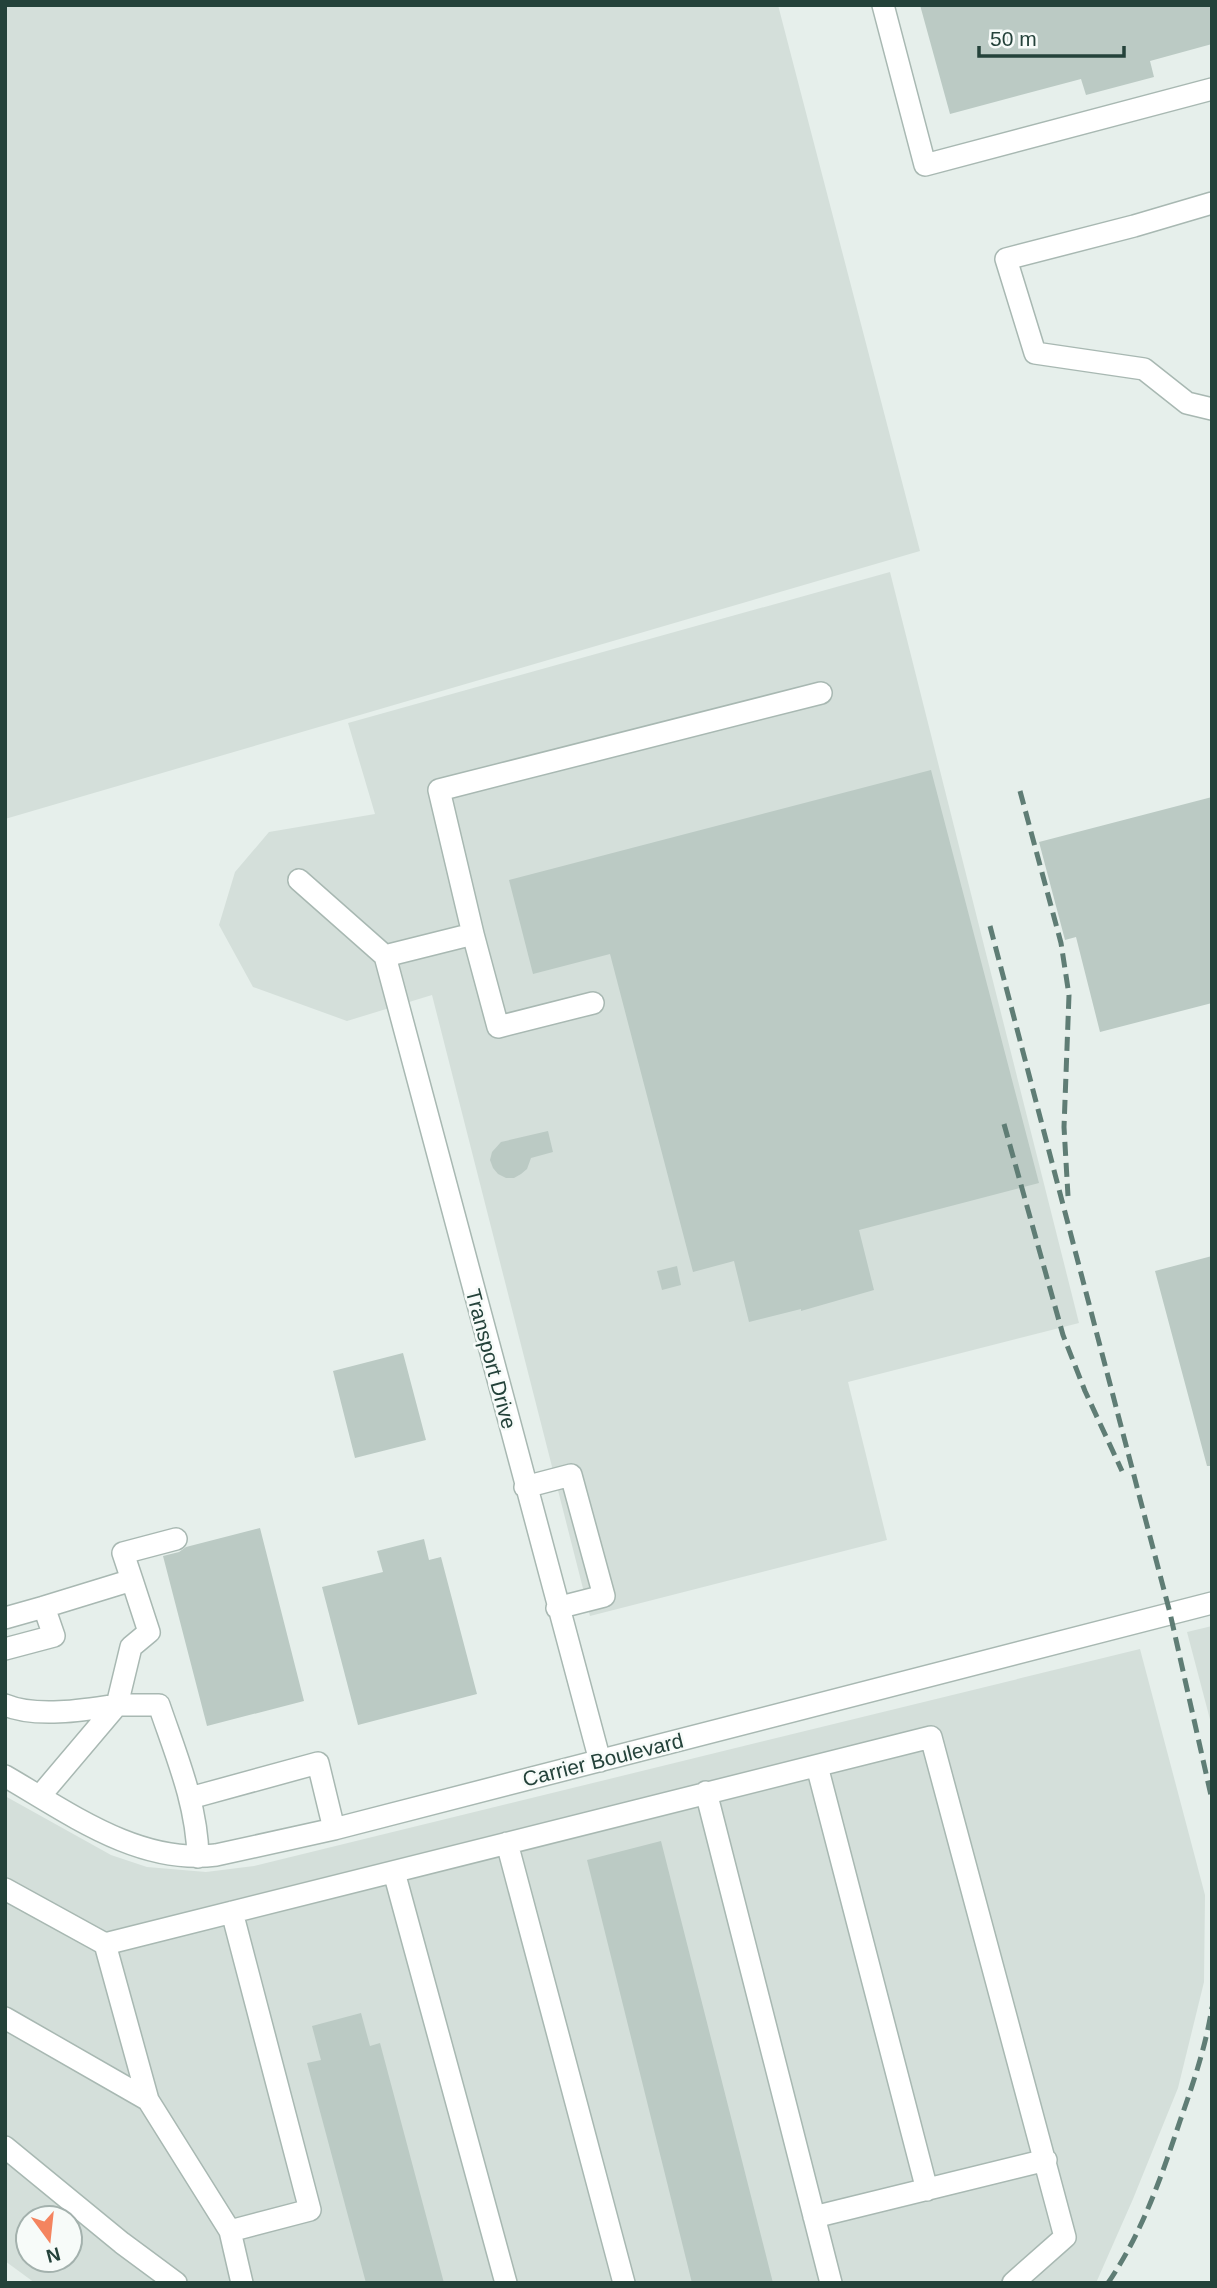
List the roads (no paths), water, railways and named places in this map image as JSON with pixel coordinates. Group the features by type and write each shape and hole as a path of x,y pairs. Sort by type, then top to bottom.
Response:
{"street":[{"path":"883,5 925,165 1212,89"},
{"path":"1212,203 1006,259 1035,353 1144,369 1187,403 1212,409"},
{"path":"593,1003 498,1027 439,790 821,693"},
{"path":"299,880 385,957 473,934"},
{"name":"Transport Drive","path":"385,957 600,1761"},
{"path":"525,1487 571,1475 604,1596 557,1608"},
{"path":"40,1796 117,1705 131,1647 149,1632 122,1553 176,1539"},
{"path":"5,1618 132,1580"},
{"name":"Carrier Boulevard","path":"5,1776 100,1831 153,1851 198,1857 334,1829 1212,1603"},
{"path":"5,1649 54,1636 44,1607"},
{"path":"5,1704 15,1709 73,1712 117,1705 159,1705 198,1828 198,1857"},
{"path":"5,1889 105,1944 931,1737 1065,2237 1013,2283"},
{"path":"190,1798 318,1763 334,1829"},
{"path":"817,1766 927,2190"},
{"path":"706,1792 831,2283"},
{"path":"507,1843 624,2283"},
{"path":"394,1872 506,2283"},
{"path":"230,2231 310,2210 232,1912"},
{"path":"105,1944 148,2100 230,2231 242,2283"},
{"path":"5,2018 148,2100"},
{"path":"5,2147 122,2243 176,2283"},
{"path":"814,2217 1046,2160"}],"railway":[{"path":"1020,791 1061,943 1069,995 1064,1127 1068,1196"},
{"path":"990,926 1170,1613 1212,1800"},
{"path":"1004,1124 1063,1335 1085,1391 1122,1471"},
{"path":"1108,2283 1131,2245 1158,2184 1199,2065 1212,2007"}]}
